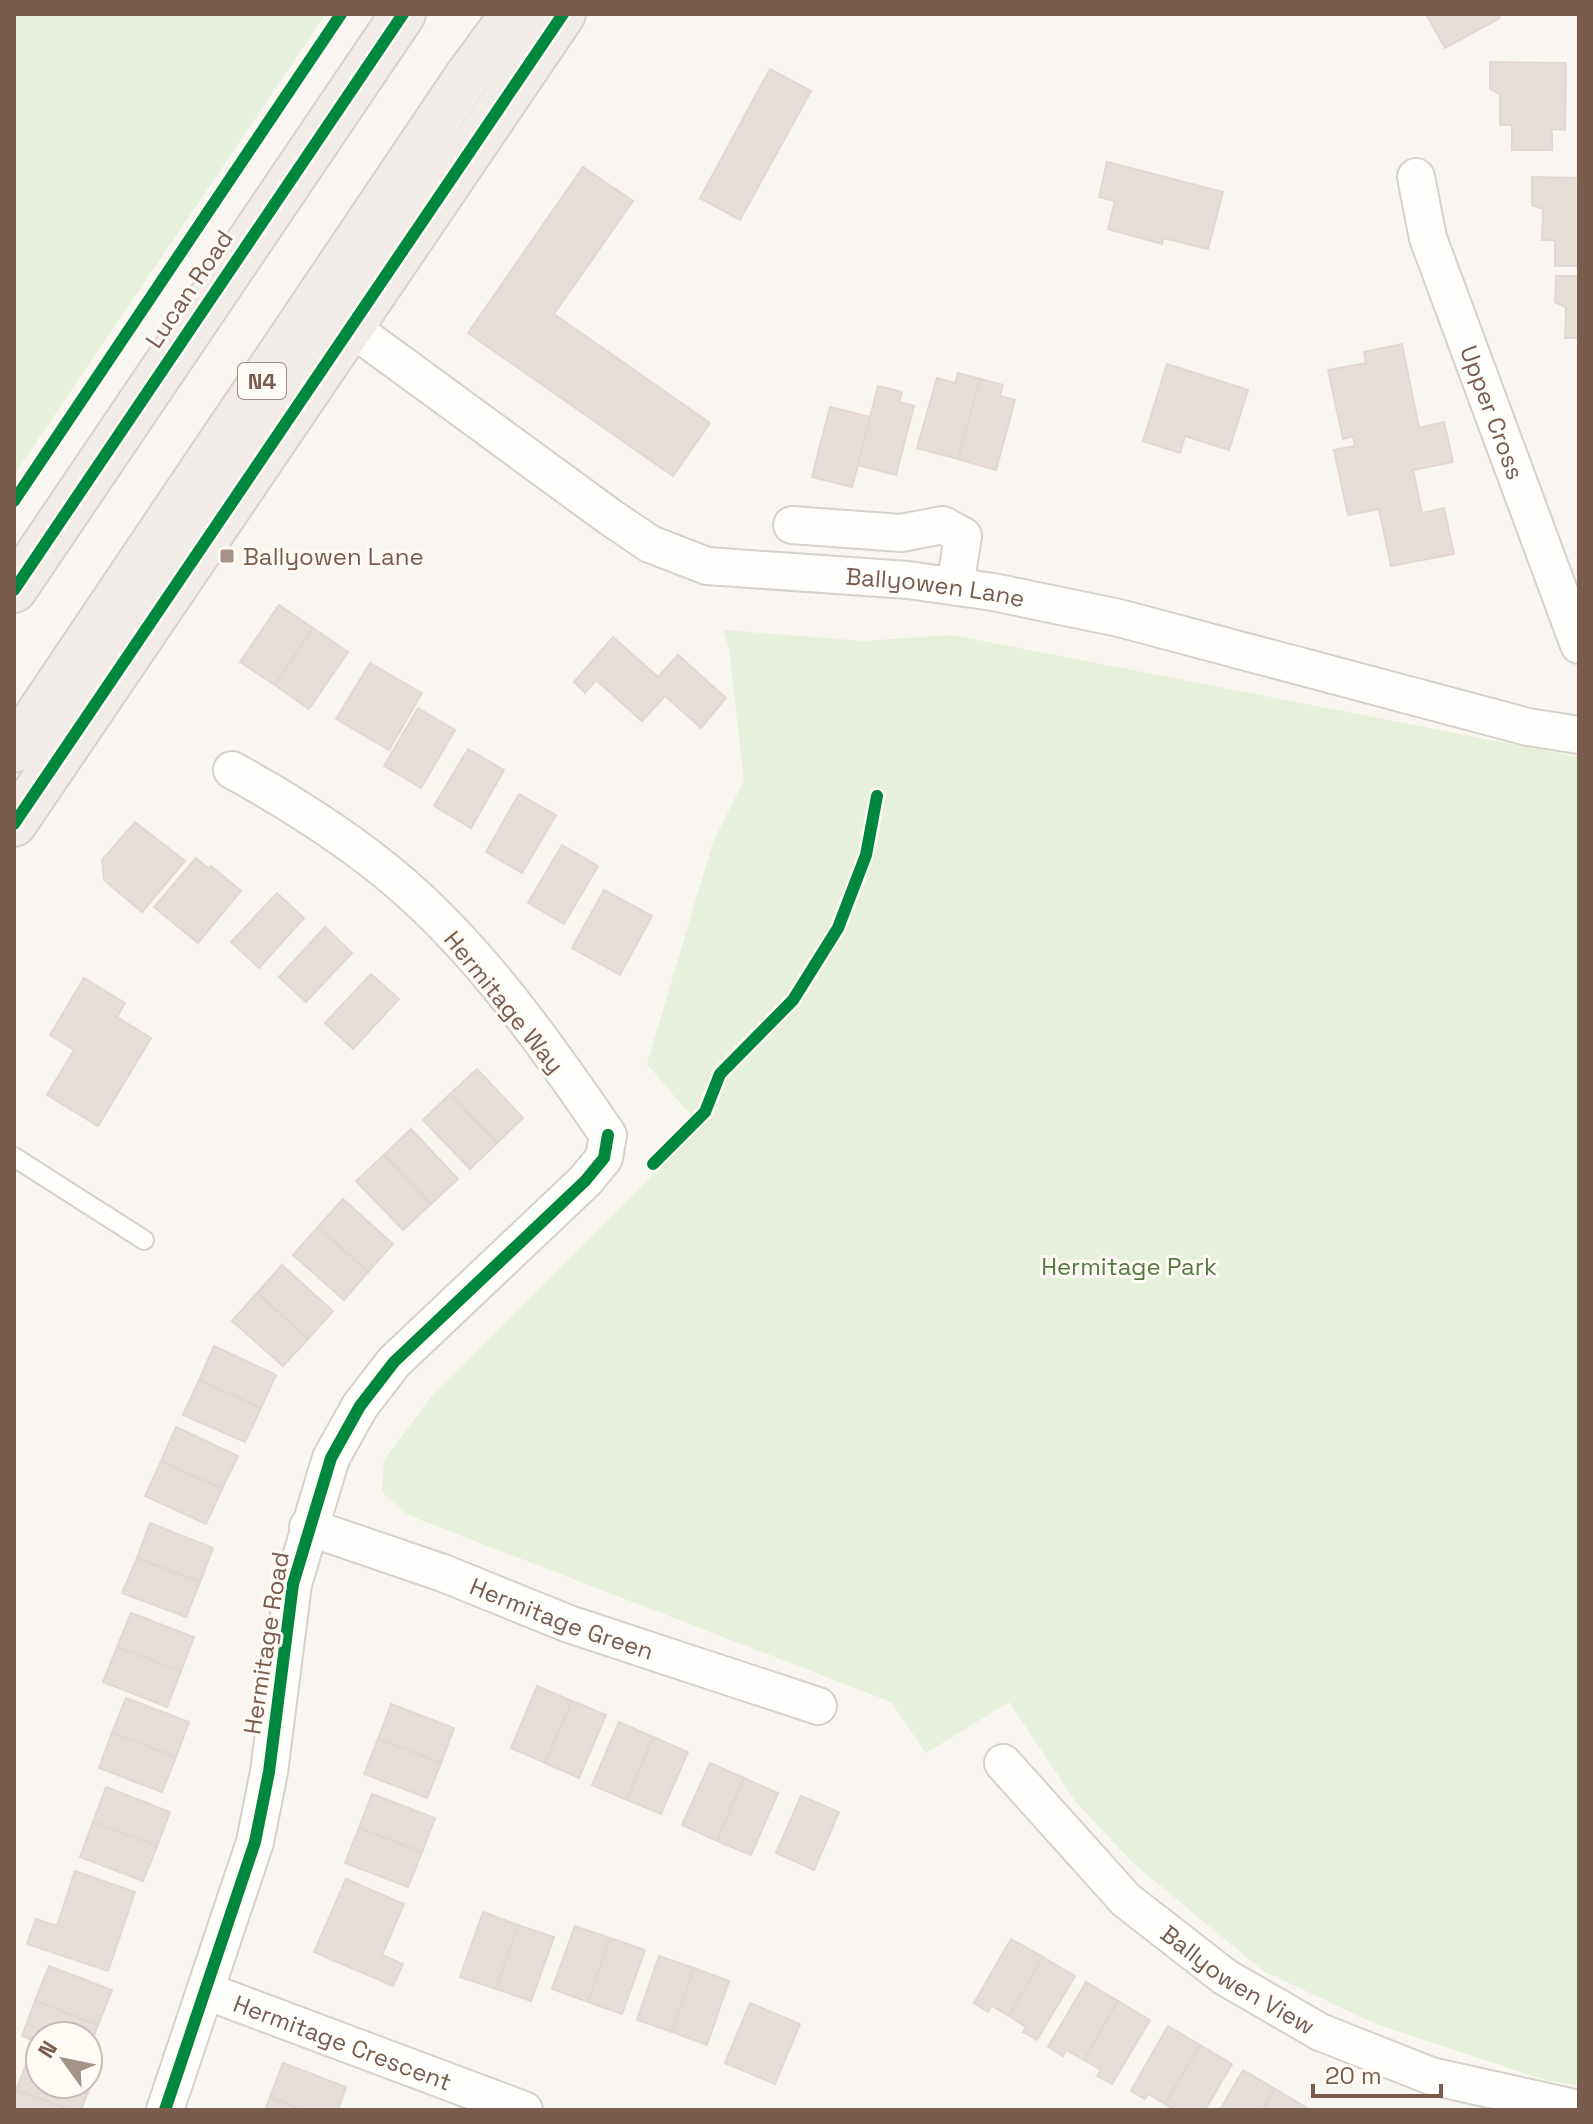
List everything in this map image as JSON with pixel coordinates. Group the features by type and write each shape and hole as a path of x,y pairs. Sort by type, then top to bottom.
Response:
{"highway":[{"name":"Lucan Road","path":"14,590 403,14"},
{"name":"N4","path":"14,750 466,78 513,14"},
{"path":"14,824 563,14"}],"street":[{"name":"Upper Cross","path":"1416,177 1428,238 1579,645"},
{"name":"Ballyowen Lane","path":"349,326 506,444 650,544 707,566 955,586 1119,618 1528,727 1579,735"},
{"path":"792,525 901,533 943,525 963,536 955,586"},
{"name":"Hermitage Way","path":"232,770 294,805 399,882 480,964 608,1135"},
{"name":"Hermitage Road","path":"165,2110 255,1842 269,1772 293,1584 331,1458 360,1406 394,1362 585,1181 604,1158 608,1135"},
{"name":"Hermitage Green","path":"308,1527 443,1573 569,1624 818,1706"},
{"name":"Ballyowen View","path":"1003,1763 1126,1900 1225,1977 1320,2032 1431,2076 1579,2109"},
{"name":"Hermitage Crescent","path":"206,1991 524,2110"}],"lane":[{"path":"14,1157 144,1240"}],"green space":[{"path":"14,14 326,14 14,475"},
{"name":"Hermitage Park","path":"724,630 863,641 952,635 1579,757 1579,2086 1545,2080 1376,2024 1263,1971 1133,1863 1075,1801 1009,1702 926,1753 891,1702 408,1515 382,1492 384,1460 434,1393 701,1127 647,1064 713,842 744,780 729,649"}],"building":[{"path":"1426,14 1497,14 1500,18 1445,48"},
{"path":"1490,62 1566,63 1565,130 1552,129 1552,150 1512,150 1512,125 1500,125 1500,94 1490,89"},
{"path":"770,69 811,91 740,220 700,198"},
{"path":"1107,162 1223,192 1208,249 1163,238 1162,244 1108,229 1115,201 1099,197"},
{"path":"583,167 633,201 554,314 710,423 673,476 468,333"},
{"path":"1532,177 1579,178 1579,266 1555,266 1555,240 1542,240 1543,209 1532,205"},
{"path":"1556,276 1579,276 1579,363 1578,338 1565,338 1566,307 1555,302"},
{"path":"1402,344 1419,428 1444,422 1453,462 1413,470 1422,513 1444,508 1454,554 1391,566 1379,509 1348,515 1334,450 1355,446 1353,436 1343,439 1328,370 1366,363 1364,352"},
{"path":"1167,364 1248,390 1229,450 1185,436 1180,453 1143,441"},
{"path":"958,373 980,379 958,459 917,448 937,378 955,383"},
{"path":"980,379 1003,385 1000,396 1015,400 996,470 958,459"},
{"path":"878,386 902,392 899,402 914,406 896,475 858,465"},
{"path":"830,407 870,417 852,487 812,477"},
{"path":"279,605 313,628 275,685 240,662"},
{"path":"313,628 348,652 309,709 275,685"},
{"path":"613,637 658,677 678,655 726,698 701,728 665,696 642,721 596,680 585,693 574,682"},
{"path":"370,663 422,693 389,750 336,719"},
{"path":"418,708 455,730 421,788 384,766"},
{"path":"468,749 504,770 471,828 434,806"},
{"path":"519,794 556,815 522,873 486,852"},
{"path":"135,822 185,861 142,912 104,880 102,860"},
{"path":"562,845 598,866 564,924 528,903"},
{"path":"196,858 209,869 211,866 241,891 198,943 154,907"},
{"path":"604,890 652,916 620,975 572,948"},
{"path":"277,893 304,918 259,968 231,942"},
{"path":"325,927 352,953 306,1002 279,977"},
{"path":"371,974 399,999 353,1049 325,1023"},
{"path":"84,978 125,1003 117,1017 151,1038 98,1126 47,1095 74,1050 50,1035"},
{"path":"477,1069 523,1118 497,1143 450,1094"},
{"path":"450,1094 497,1143 470,1169 423,1120"},
{"path":"411,1129 458,1179 431,1204 384,1155"},
{"path":"384,1155 431,1204 403,1230 356,1181"},
{"path":"343,1199 393,1244 368,1272 318,1227"},
{"path":"318,1227 368,1272 344,1300 293,1255"},
{"path":"282,1265 333,1311 308,1339 257,1293"},
{"path":"257,1293 308,1339 283,1366 232,1321"},
{"path":"214,1346 276,1375 261,1408 199,1380"},
{"path":"199,1380 261,1408 245,1442 183,1415"},
{"path":"176,1427 238,1456 222,1489 161,1461"},
{"path":"161,1461 222,1489 206,1524 145,1496"},
{"path":"150,1523 213,1548 200,1582 137,1558"},
{"path":"137,1558 200,1582 186,1617 122,1593"},
{"path":"131,1613 194,1637 181,1671 117,1647"},
{"path":"117,1647 181,1671 167,1707 103,1682"},
{"path":"537,1686 572,1701 545,1763 511,1748"},
{"path":"126,1698 189,1722 176,1757 112,1733"},
{"path":"572,1701 606,1715 579,1778 545,1763"},
{"path":"391,1704 454,1728 441,1763 378,1739"},
{"path":"619,1722 653,1737 627,1800 592,1785"},
{"path":"112,1733 176,1757 162,1792 99,1768"},
{"path":"653,1737 688,1752 661,1814 627,1800"},
{"path":"378,1739 441,1763 427,1798 364,1774"},
{"path":"710,1763 744,1778 717,1841 682,1825"},
{"path":"744,1778 778,1793 751,1855 717,1841"},
{"path":"106,1787 170,1812 157,1846 93,1822"},
{"path":"372,1794 435,1818 422,1852 359,1828"},
{"path":"801,1796 839,1812 814,1870 776,1853"},
{"path":"93,1822 157,1846 143,1881 80,1857"},
{"path":"359,1828 422,1852 408,1887 345,1863"},
{"path":"75,1871 135,1892 108,1971 27,1944 36,1919 57,1926"},
{"path":"346,1879 404,1904 382,1955 403,1964 393,1986 314,1952"},
{"path":"483,1912 518,1925 496,1989 460,1977"},
{"path":"518,1925 554,1937 531,2001 496,1989"},
{"path":"575,1926 610,1938 588,2002 552,1989"},
{"path":"610,1938 645,1950 622,2014 588,2002"},
{"path":"1011,1939 1043,1957 1009,2016 992,2006 988,2012 974,2003"},
{"path":"659,1956 694,1968 672,2032 637,2020"},
{"path":"1043,1957 1075,1976 1037,2040 1023,2032 1026,2027 1009,2016"},
{"path":"49,1966 112,1990 100,2020 85,2020 35,2001"},
{"path":"694,1968 729,1981 707,2045 672,2032"},
{"path":"1086,1982 1118,2001 1084,2060 1066,2050 1063,2056 1048,2047"},
{"path":"35,2001 85,2020 28,2020"},
{"path":"1118,2001 1150,2020 1112,2084 1097,2076 1101,2070 1084,2060"},
{"path":"750,2003 800,2024 775,2084 725,2063"},
{"path":"1168,2026 1200,2045 1165,2104 1148,2094 1145,2099 1131,2091"},
{"path":"1200,2045 1232,2064 1205,2110 1176,2110 1165,2104"},
{"path":"283,2063 346,2087 338,2110 303,2110 270,2097"},
{"path":"24,2070 24,2093 16,2090"},
{"path":"1243,2070 1275,2089 1262,2110 1220,2110"},
{"path":"1275,2089 1307,2108 1262,2110"},
{"path":"16,2090 24,2093 24,2100 43,2100 70,2110 14,2110"},
{"path":"270,2097 303,2110 265,2110"},
{"path":"43,2100 85,2100 81,2110 70,2110"}],"cycle path":[{"path":"14,501 341,14"},
{"path":"14,590 403,14"},
{"path":"14,824 563,14"},
{"path":"653,1164 705,1112 720,1074 793,1000 838,928 866,855 877,796"},
{"path":"165,2110 255,1842 269,1772 293,1584 331,1458 360,1406 394,1362 585,1181 604,1158 608,1135"}],"place":[{"name":"Ballyowen Lane","path":"227,556"}]}
